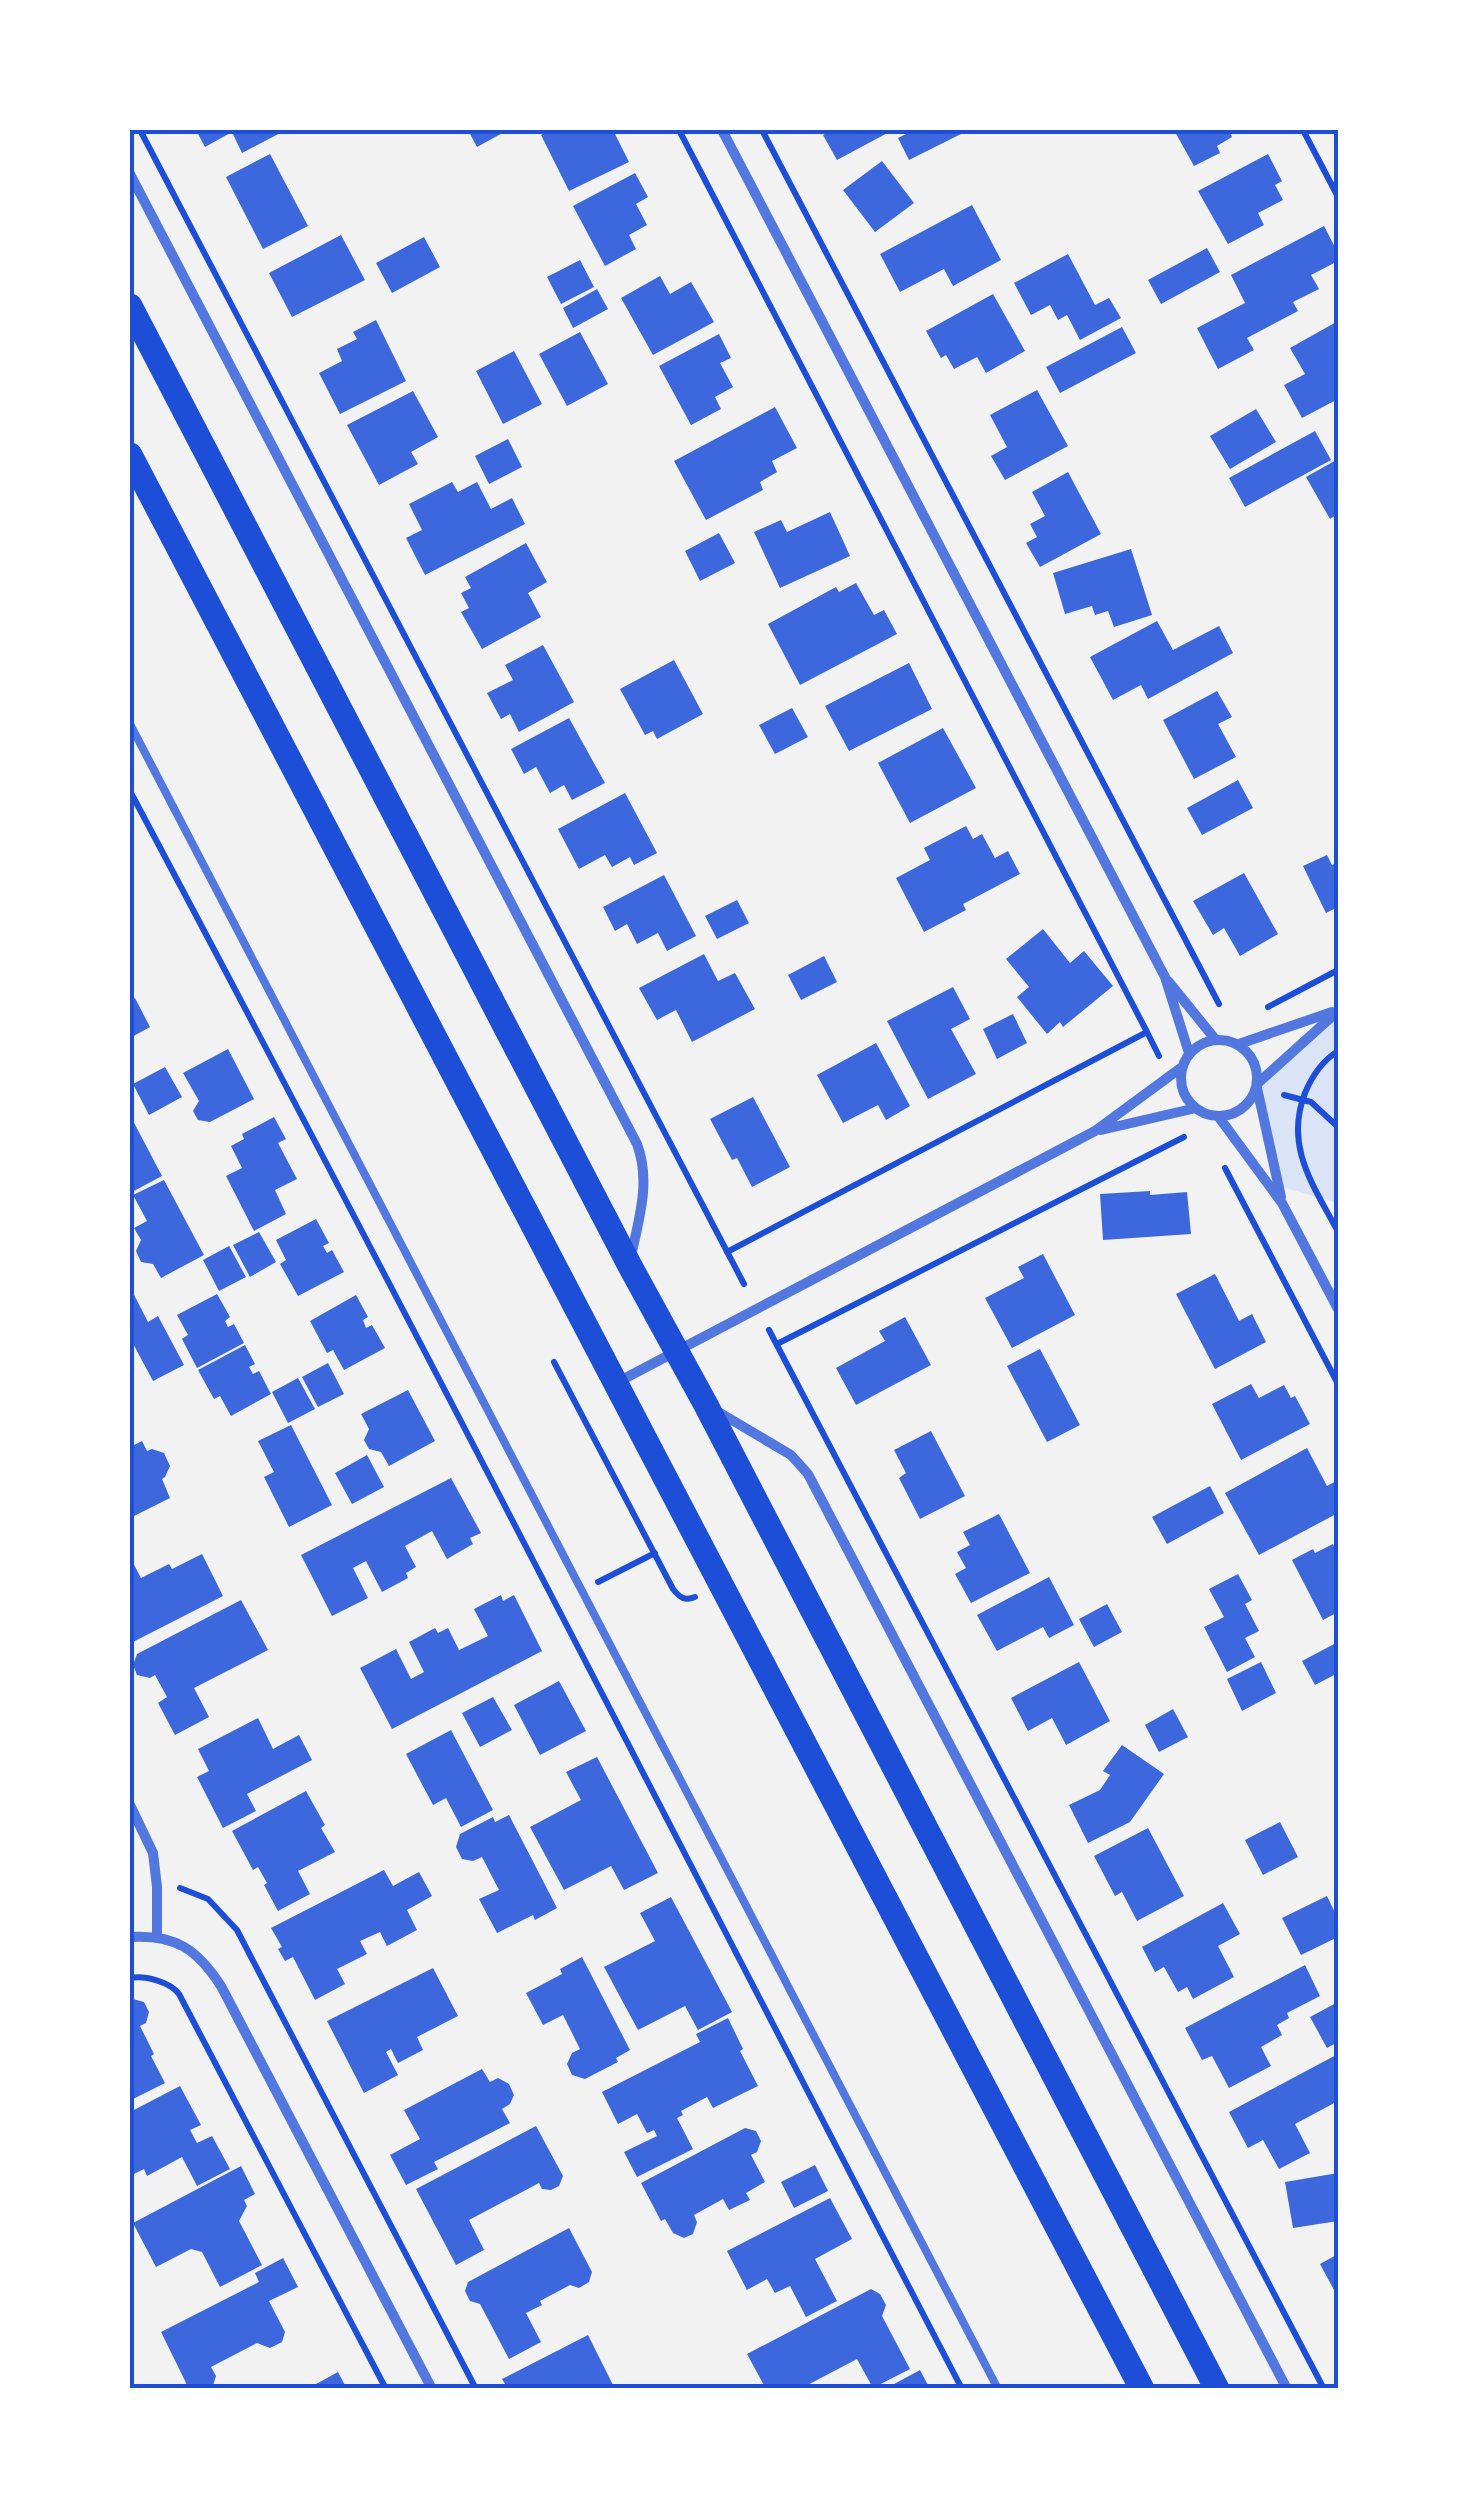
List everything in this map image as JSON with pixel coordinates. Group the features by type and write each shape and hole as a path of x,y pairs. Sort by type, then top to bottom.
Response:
{"main road":[{"path":"130,306 1217,2389"},
{"path":"130,454 1142,2389"}],"street":[{"path":"722,130 1165,976 1189,1054"},
{"path":"130,174 637,1144 644,1160 644,1193 630,1266"},
{"path":"1165,976 1215,1039"},
{"path":"1182,1067 1182,1090 1196,1108 1218,1116 1238,1112 1257,1086 1338,1010 1239,1044"},
{"path":"616,1382 1095,1131 1182,1067 1196,1047 1215,1039 1239,1044 1254,1061 1282,1203"},
{"path":"1095,1131 1196,1108"},
{"path":"1218,1116 1282,1203 1338,1309"},
{"path":"706,1404 792,1455 808,1474 1287,2389"},
{"path":"130,1805 153,1852 157,1937"},
{"path":"130,1936 157,1937 182,1944 198,1954 220,1986 432,2389"}],"lane":[{"path":"130,724 998,2389"}],"path":[{"path":"140,130 744,1284"},
{"path":"679,130 1159,1056"},
{"path":"762,130 1222,1009"},
{"path":"1302,130 1338,198"},
{"path":"130,790 423,1346 962,2389"},
{"path":"1262,1010 1338,970"},
{"path":"727,1252 1147,1032"},
{"path":"1338,1051 1319,1068 1303,1099 1296,1125 1308,1174 1338,1232"},
{"path":"1284,1095 1318,1107 1338,1127"},
{"path":"777,1344 1184,1137"},
{"path":"1221,1162 1338,1384"},
{"path":"769,1330 1324,2389"},
{"path":"554,1362 678,1595 688,1600 705,1592"},
{"path":"594,1584 655,1553"},
{"path":"180,1888 208,1899 237,1930 476,2389"},
{"path":"130,1978 142,1977 170,1986 179,1994 386,2389"}],"shaded area":[{"path":"1338,1011 1338,1203 1278,1186 1258,1083"}],"building":[{"path":"196,130 286,130 242,153 232,132 205,147"},
{"path":"468,130 508,130 477,147"},
{"path":"551,130 613,130 629,162 569,191 541,135"},
{"path":"832,130 893,130 837,160 823,135"},
{"path":"914,130 969,130 909,160 898,138"},
{"path":"1174,130 1229,130 1232,137 1217,146 1220,153 1194,166"},
{"path":"270,154 308,226 263,249 226,177"},
{"path":"1268,154 1282,181 1275,185 1283,200 1258,213 1264,225 1228,244 1198,191"},
{"path":"882,161 914,203 875,232 843,190"},
{"path":"635,173 648,197 636,204 647,225 629,235 636,249 605,266 573,206"},
{"path":"972,205 1001,260 953,286 944,269 900,292 880,254"},
{"path":"1324,226 1338,261 1311,275 1319,289 1293,302 1298,311 1247,338 1254,350 1218,369 1197,328 1245,303 1231,275"},
{"path":"341,235 365,280 292,317 269,273"},
{"path":"424,237 440,267 392,293 376,263"},
{"path":"1207,248 1220,272 1161,304 1148,280"},
{"path":"1068,254 1095,305 1109,298 1121,318 1080,340 1067,315 1058,320 1050,305 1031,315 1014,283"},
{"path":"580,260 594,287 561,304 547,277"},
{"path":"660,276 670,294 691,282 714,322 653,355 621,298"},
{"path":"597,289 608,309 573,328 563,308"},
{"path":"993,294 1025,351 986,373 977,357 954,369 946,355 941,358 926,331"},
{"path":"376,320 406,381 340,414 319,373 342,361 337,349 357,339 353,332"},
{"path":"1338,321 1338,399 1302,418 1284,385 1305,374 1290,348"},
{"path":"1122,327 1136,353 1060,393 1046,367"},
{"path":"580,332 608,384 567,406 539,354"},
{"path":"719,334 731,358 720,363 733,387 715,397 721,409 691,425 659,366"},
{"path":"514,351 542,404 503,424 476,371"},
{"path":"1037,390 1068,446 1005,480 991,456 1007,447 990,415"},
{"path":"413,391 438,437 411,452 418,464 379,485 347,425"},
{"path":"775,407 797,448 772,461 777,472 760,482 763,490 706,520 674,461"},
{"path":"1256,409 1276,442 1230,469 1210,436"},
{"path":"1315,431 1331,460 1245,507 1229,478"},
{"path":"508,439 522,467 489,484 475,456"},
{"path":"1338,459 1338,514 1330,519 1306,477"},
{"path":"1068,472 1101,534 1040,567 1026,543 1037,537 1030,524 1045,516 1032,492"},
{"path":"452,482 458,492 477,482 491,509 512,498 525,524 425,575 406,538 422,530 409,504"},
{"path":"830,512 850,556 780,588 754,532 781,520 787,532"},
{"path":"719,533 735,563 700,581 685,551"},
{"path":"526,543 547,582 528,593 541,617 482,649 461,612 469,608 461,593 471,588 465,577"},
{"path":"1131,549 1152,615 1114,627 1108,611 1095,615 1092,606 1065,614 1053,573"},
{"path":"856,583 874,615 884,610 897,634 800,685 768,624 836,587 839,592"},
{"path":"1157,621 1173,650 1219,626 1233,653 1148,699 1141,685 1113,700 1090,657"},
{"path":"543,645 574,702 519,732 510,714 501,719 487,693 513,680 505,665"},
{"path":"674,660 703,714 657,739 653,731 645,735 620,689"},
{"path":"909,663 932,709 849,751 825,706"},
{"path":"1217,691 1232,717 1218,724 1236,757 1194,779 1163,720"},
{"path":"792,708 808,737 775,754 759,725"},
{"path":"569,718 605,783 572,800 564,785 550,793 536,767 524,774 511,749"},
{"path":"943,728 976,788 910,823 878,763"},
{"path":"1238,780 1253,808 1202,835 1187,808"},
{"path":"625,793 657,853 634,865 630,857 612,867 605,855 579,869 558,829"},
{"path":"966,826 973,839 982,834 995,858 1008,851 1020,874 963,904 966,910 924,932 896,878 930,860 924,848"},
{"path":"1327,855 1332,865 1338,862 1338,907 1326,913 1303,866"},
{"path":"1244,873 1278,934 1240,956 1224,928 1213,935 1193,901"},
{"path":"664,875 696,936 667,951 658,933 637,944 627,924 615,931 603,907"},
{"path":"737,900 749,923 717,939 705,916"},
{"path":"1043,929 1070,963 1084,951 1113,986 1063,1027 1060,1022 1047,1034 1017,997 1029,987 1006,959"},
{"path":"704,954 718,981 735,973 755,1009 692,1042 676,1010 657,1020 639,988"},
{"path":"824,956 837,982 801,1000 788,975"},
{"path":"953,987 970,1019 951,1029 976,1074 928,1099 887,1021"},
{"path":"135,998 150,1027 130,1038 130,1001"},
{"path":"1013,1014 1027,1043 997,1059 983,1029"},
{"path":"876,1043 910,1106 886,1120 878,1105 843,1123 817,1075"},
{"path":"228,1049 254,1099 210,1122 198,1120 193,1111 199,1101 183,1073"},
{"path":"165,1067 182,1097 149,1115 133,1084"},
{"path":"753,1097 790,1167 752,1187 710,1119"},
{"path":"130,1115 162,1176 132,1192 130,1189"},
{"path":"274,1117 286,1139 278,1143 297,1179 275,1190 286,1214 254,1231 226,1176 242,1168 231,1146 244,1139 242,1134"},
{"path":"164,1180 204,1255 161,1278 153,1264 141,1262 136,1251 141,1240 134,1228 147,1221 133,1195"},
{"path":"1150,1191 1150,1195 1187,1192 1191,1234 1103,1240 1100,1194"},
{"path":"316,1219 329,1243 323,1246 327,1253 332,1250 344,1272 298,1296 280,1264 286,1260 276,1240"},
{"path":"259,1232 276,1262 250,1277 233,1245"},
{"path":"229,1246 246,1277 219,1291 203,1260"},
{"path":"1043,1254 1075,1315 1012,1348 985,1298 1024,1278 1018,1267"},
{"path":"1215,1274 1239,1321 1252,1314 1266,1342 1215,1369 1176,1294"},
{"path":"130,1287 148,1322 158,1316 184,1365 153,1381 130,1338"},
{"path":"217,1294 230,1317 225,1321 228,1327 234,1324 244,1343 197,1368 182,1339 188,1335 177,1315"},
{"path":"356,1295 368,1317 363,1320 366,1328 372,1325 385,1348 344,1370 333,1350 327,1353 310,1321"},
{"path":"905,1317 931,1365 856,1405 836,1368 885,1341 879,1331"},
{"path":"245,1345 255,1364 249,1367 253,1374 259,1371 271,1394 231,1416 220,1396 214,1399 198,1370"},
{"path":"1040,1349 1080,1425 1047,1442 1007,1366"},
{"path":"328,1363 344,1394 318,1407 302,1377"},
{"path":"298,1378 315,1409 288,1423 272,1392"},
{"path":"1251,1384 1259,1398 1284,1385 1291,1398 1295,1396 1310,1424 1241,1460 1212,1404"},
{"path":"408,1390 435,1441 389,1466 381,1452 369,1449 364,1440 369,1429 361,1414"},
{"path":"291,1425 332,1505 289,1527 264,1477 274,1472 258,1441"},
{"path":"931,1431 965,1496 920,1519 899,1478 906,1473 894,1450"},
{"path":"142,1441 147,1451 164,1453 170,1466 162,1479 170,1498 130,1518 130,1447"},
{"path":"1307,1448 1327,1486 1338,1480 1338,1513 1259,1555 1225,1493"},
{"path":"367,1455 384,1487 352,1504 335,1473"},
{"path":"451,1478 481,1533 470,1538 473,1544 447,1559 432,1531 405,1546 416,1567 406,1573 408,1578 382,1592 366,1561 353,1568 368,1598 332,1616 301,1555"},
{"path":"1210,1486 1224,1513 1167,1544 1152,1517"},
{"path":"999,1514 1030,1573 971,1603 955,1574 966,1568 957,1552 970,1545 963,1532"},
{"path":"1333,1544 1338,1554 1338,1612 1323,1620 1292,1560"},
{"path":"202,1554 223,1596 130,1641 130,1557 141,1578"},
{"path":"1238,1574 1252,1600 1245,1604 1259,1631 1245,1638 1255,1657 1227,1672 1204,1627 1224,1617 1209,1589"},
{"path":"1049,1577 1074,1625 1049,1638 1043,1627 997,1651 977,1615"},
{"path":"501,1595 503,1601 514,1595 542,1651 392,1729 360,1668 396,1649 411,1679 424,1672 409,1642 435,1628 438,1633 448,1628 459,1650 488,1636 474,1609"},
{"path":"241,1600 268,1650 194,1688 209,1717 175,1735 158,1703 167,1697 155,1675 137,1675 133,1665 137,1654"},
{"path":"1107,1604 1122,1632 1094,1647 1079,1619"},
{"path":"1338,1642 1338,1673 1315,1685 1302,1661"},
{"path":"1079,1662 1110,1721 1066,1745 1052,1718 1028,1731 1011,1698"},
{"path":"1261,1662 1276,1693 1242,1711 1227,1679"},
{"path":"559,1681 586,1731 540,1755 514,1705"},
{"path":"493,1697 512,1730 480,1747 462,1713"},
{"path":"1173,1709 1188,1737 1159,1752 1145,1725"},
{"path":"258,1718 273,1749 299,1735 312,1760 247,1794 256,1811 223,1828 197,1777 209,1771 198,1749"},
{"path":"451,1730 493,1810 461,1827 446,1798 433,1805 406,1754"},
{"path":"1122,1745 1164,1774 1130,1822 1088,1843 1069,1805 1100,1790 1110,1775 1103,1771"},
{"path":"597,1757 658,1873 624,1890 611,1866 564,1890 530,1827 581,1800 566,1772"},
{"path":"306,1791 335,1852 298,1871 310,1894 278,1911 258,1867 253,1870 232,1831"},
{"path":"509,1815 557,1908 497,1933 479,1899 499,1890 482,1857 473,1861 462,1859 456,1847 460,1834 493,1817 495,1822"},
{"path":"1280,1822 1298,1857 1263,1875 1245,1840"},
{"path":"1148,1828 1184,1896 1137,1921 1122,1892 1115,1896 1094,1856"},
{"path":"384,1870 393,1886 419,1872 432,1896 407,1910 417,1930 387,1946 380,1932 360,1941 367,1954 337,1969 345,1984 315,2000 293,1957 285,1961 271,1928"},
{"path":"1327,1896 1338,1919 1338,1937 1301,1955 1282,1918"},
{"path":"671,1897 732,2012 698,2030 685,2006 638,2030 604,1967 655,1941 640,1913"},
{"path":"1223,1903 1240,1934 1218,1946 1234,1977 1193,1999 1187,1987 1178,1992 1164,1967 1155,1972 1142,1947"},
{"path":"582,1957 630,2050 616,2058 618,2062 585,2079 572,2075 567,2064 572,2053 580,2049 563,2015 543,2025 526,1993 562,1974 560,1969"},
{"path":"1305,1965 1320,1996 1287,2013 1289,2018 1277,2025 1282,2035 1261,2047 1271,2066 1229,2088 1212,2056 1202,2060 1185,2028"},
{"path":"433,1968 458,2016 417,2037 423,2050 398,2063 391,2049 386,2052 398,2075 364,2093 327,2021"},
{"path":"130,2001 144,2002 149,2012 146,2023 140,2026 165,2083 133,2099"},
{"path":"1338,2002 1338,2042 1327,2048 1310,2017"},
{"path":"728,2018 758,2086 713,2108 707,2097 681,2111 683,2115 677,2118 693,2149 637,2177 624,2152 657,2136 654,2130 647,2133 637,2114 618,2124 602,2092 700,2042 696,2034"},
{"path":"1338,2054 1338,2101 1295,2124 1310,2153 1279,2169 1263,2140 1248,2148 1229,2112"},
{"path":"482,2069 490,2082 498,2078 509,2084 514,2095 502,2109 510,2123 434,2162 438,2169 406,2185 390,2155 420,2139 404,2110"},
{"path":"180,2086 201,2125 190,2130 197,2143 212,2136 230,2169 197,2186 182,2157 147,2176 144,2169 130,2173 130,2112"},
{"path":"536,2126 563,2176 559,2186 542,2189 539,2183 469,2220 484,2250 456,2265 416,2189"},
{"path":"745,2128 756,2131 761,2141 757,2152 751,2155 765,2182 746,2193 750,2200 729,2210 723,2199 694,2215 697,2222 693,2234 684,2238 673,2233 665,2219 661,2221 641,2183"},
{"path":"815,2165 828,2191 794,2208 781,2182"},
{"path":"241,2166 255,2194 244,2200 247,2206 239,2221 262,2265 220,2287 202,2252 191,2249 156,2267 133,2223"},
{"path":"1338,2173 1338,2221 1293,2228 1285,2182"},
{"path":"830,2198 852,2239 815,2259 837,2301 806,2317 790,2286 775,2293 767,2279 747,2290 727,2251"},
{"path":"569,2228 592,2272 589,2282 579,2288 570,2285 526,2313 541,2342 509,2359 480,2304 470,2301 465,2291 468,2282"},
{"path":"1338,2254 1338,2288 1334,2290 1320,2264"},
{"path":"283,2258 298,2287 269,2301 285,2332 282,2342 270,2348 257,2343 211,2367 216,2376 212,2389 189,2389 161,2332 259,2282 255,2273"},
{"path":"871,2289 880,2294 886,2305 882,2316 910,2369 873,2388 857,2359 800,2389 766,2389 747,2354"},
{"path":"588,2335 615,2389 508,2389 502,2379"},
{"path":"920,2370 930,2389 885,2389"},
{"path":"338,2372 347,2389 307,2389"}]}
